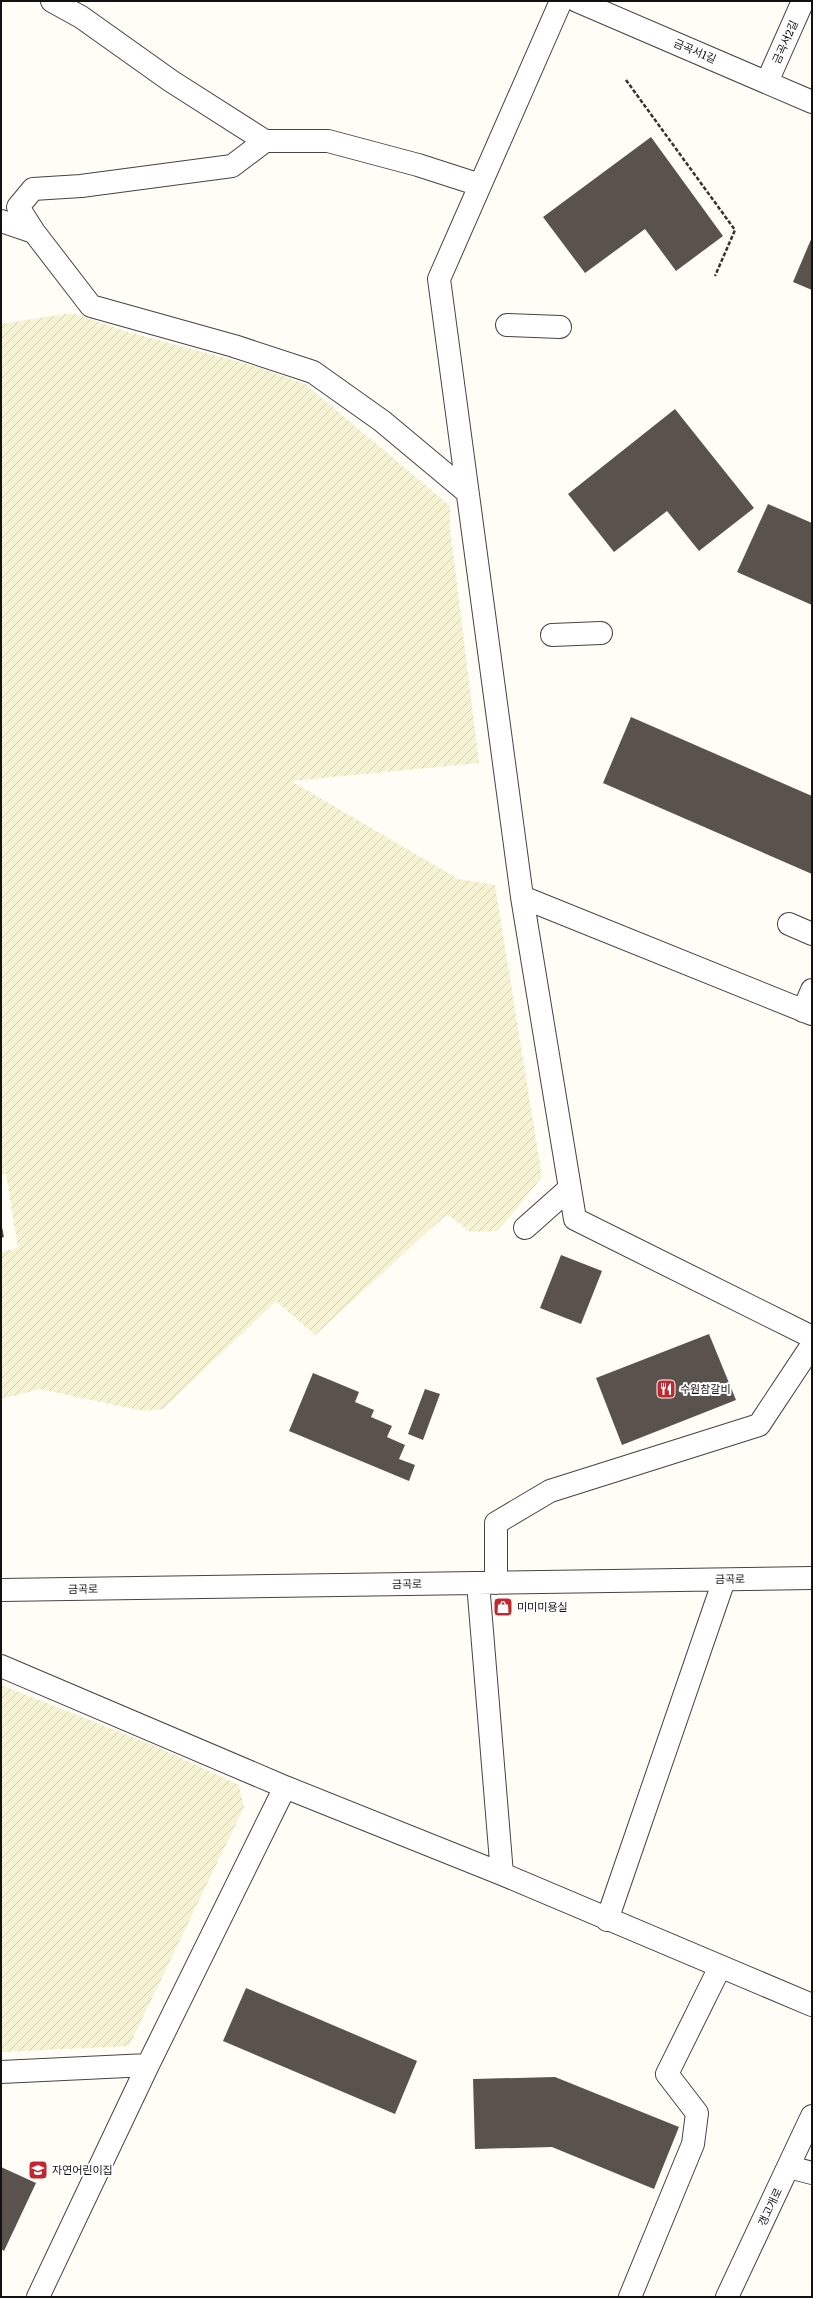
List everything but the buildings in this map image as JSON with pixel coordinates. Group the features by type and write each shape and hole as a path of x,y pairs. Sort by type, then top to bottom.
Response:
{"street":[{"path":"52,1 81,17 171,81 266,141 328,141 418,165 480,185"},
{"path":"560,1 439,279 522,897 575,1219 812,1337"},
{"name":"금곡서1길","path":"577,1 812,102"},
{"name":"금곡서2길","path":"767,82 804,1"},
{"path":"266,141 232,166 81,186 33,189 18,207 34,232 91,306 234,346 313,372 382,421 467,492"},
{"path":"1,221 34,232"},
{"path":"507,325 560,327"},
{"path":"552,635 601,633"},
{"path":"522,897 808,1013 812,990"},
{"path":"789,924 812,934"},
{"path":"525,1228 570,1188"},
{"path":"502,1874 487,1583 496,1523 550,1491 759,1425 812,1345"},
{"name":"금곡로","path":"1,1590 812,1578"},
{"path":"607,1920 724,1580"},
{"path":"1,1666 285,1787 502,1874 607,1920 812,2005"},
{"path":"38,2297 148,2065 285,1787"},
{"path":"630,2297 693,2144 697,2113 668,2074 720,1967"},
{"path":"1,2072 148,2065"},
{"name":"갱고개로","path":"727,2297 812,2116"},
{"path":"789,2167 812,2173"}],"path":[{"path":"626,80 735,230 715,276"}],"shaded area":[{"path":"72,313 128,332 255,366 305,384 450,506 450,528 479,763 291,781 458,879 495,885 542,1177 498,1231 470,1232 447,1214 315,1335 276,1301 163,1409 143,1411 40,1389 1,1399 1,1252 18,1248 6,1174 1,1175 1,324"},
{"path":"1,1685 153,1745 239,1785 244,1807 129,2046 1,2052"}],"place":[{"name":"수원참갈비","path":"666,1389"},
{"name":"미미미용실","path":"503,1607"},
{"name":"자연어린이집","path":"38,2170"}]}
